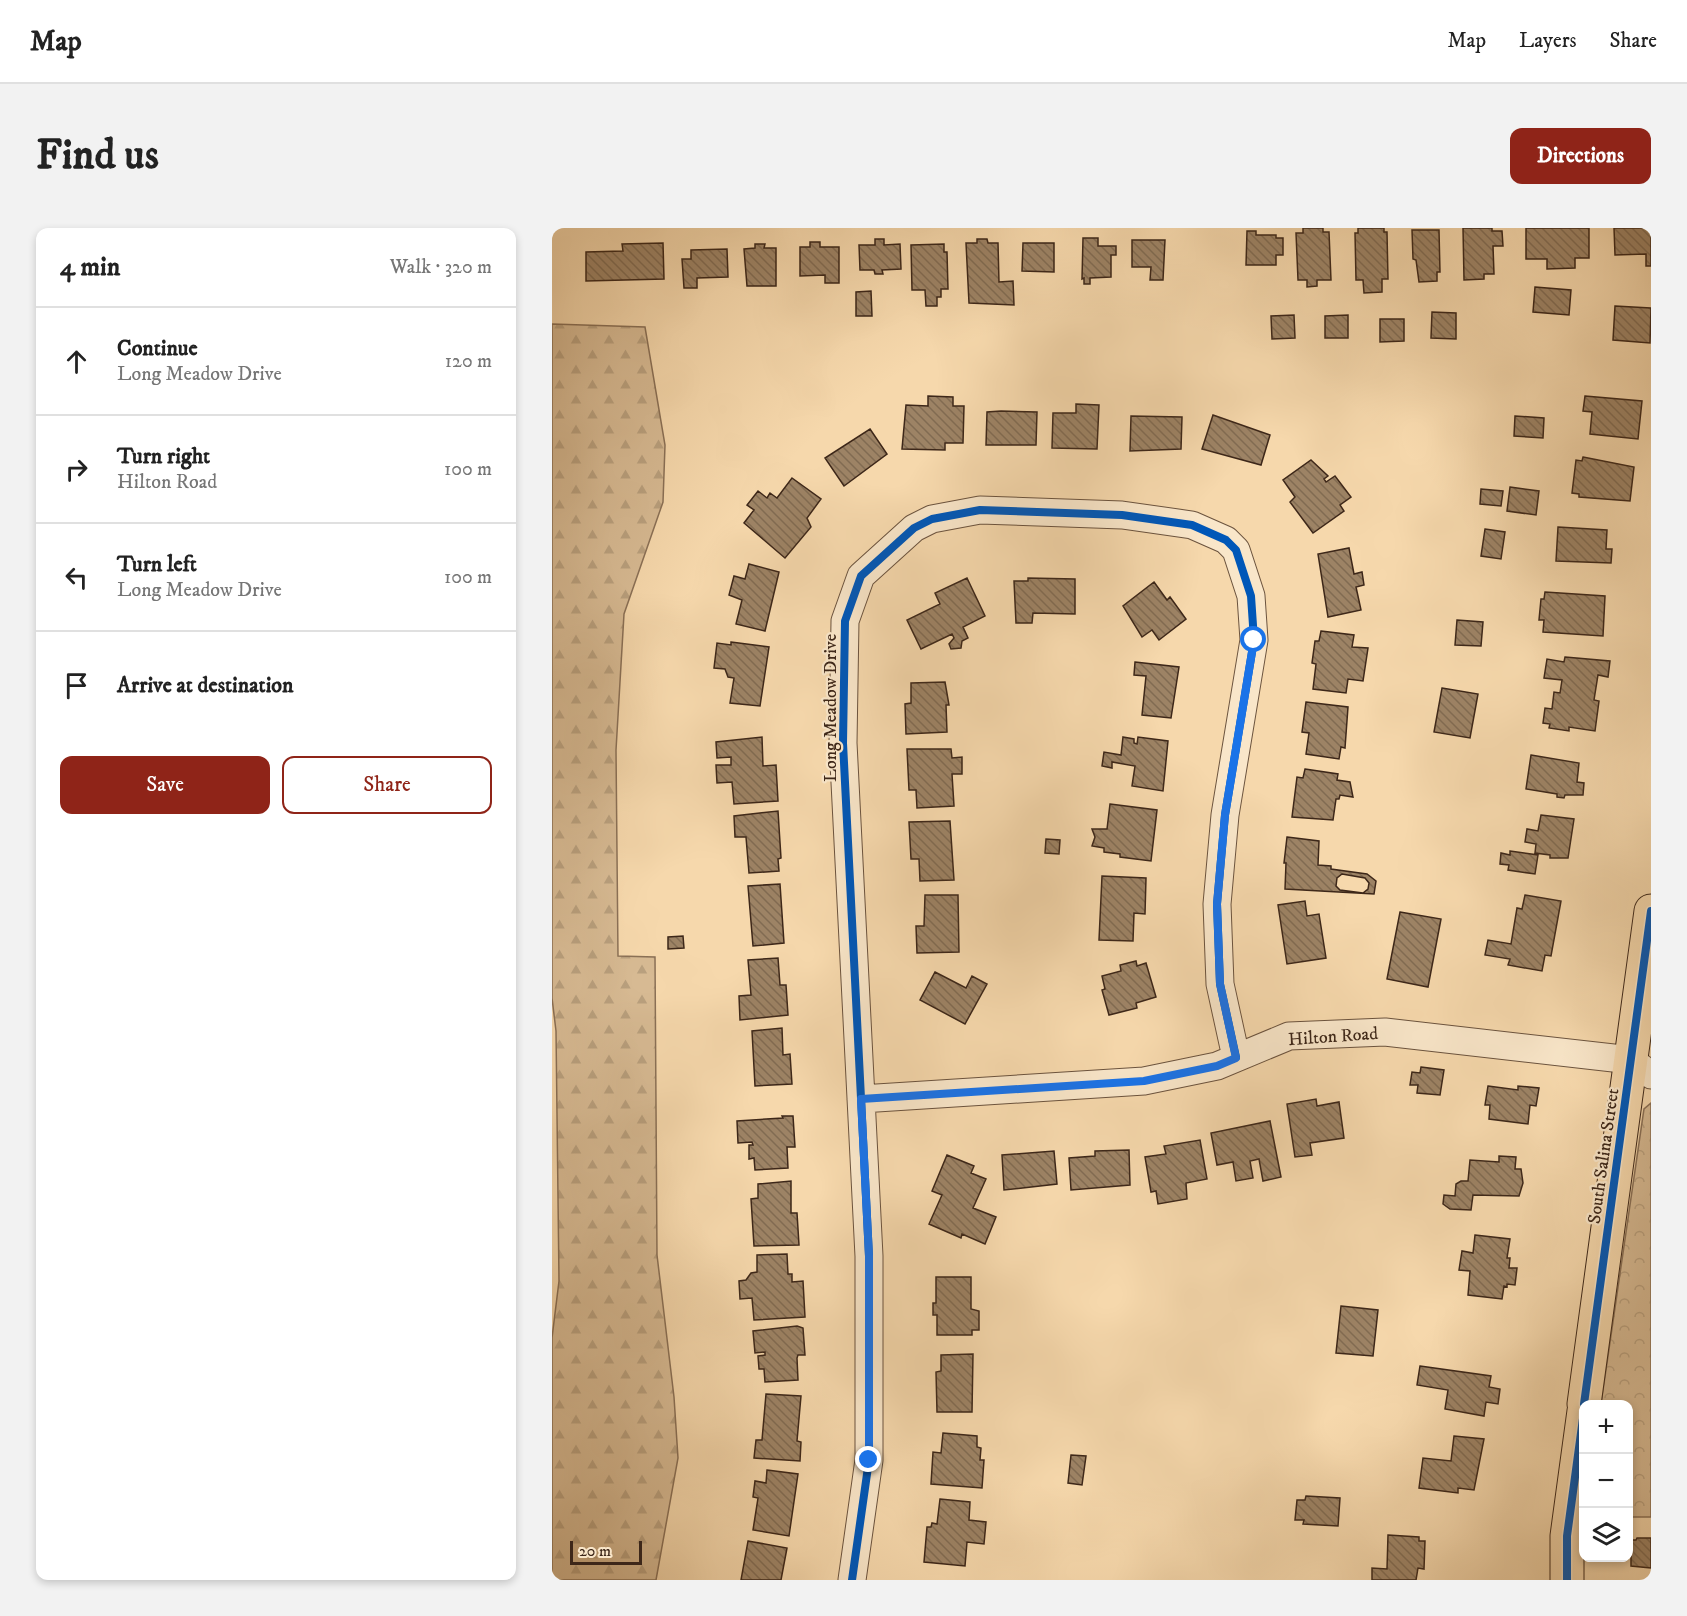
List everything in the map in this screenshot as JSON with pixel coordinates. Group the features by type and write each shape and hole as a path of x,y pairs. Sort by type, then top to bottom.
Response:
{"main road":[{"name":"South Salina Street","path":"1585,1400 1641,1068 1651,911"},
{"path":"1567,1580 1567,1536 1579,1448"}],"street":[{"name":"Long Meadow Drive","path":"852,1580 869,1460 869,1256 843,742 845,621 861,576 897,541 932,519 980,510 1122,514 1192,525 1226,540 1236,550 1251,596 1254,640 1225,815 1217,904 1220,984 1236,1058"},
{"name":"Hilton Road","path":"861,1099 1144,1081 1217,1066 1289,1036 1385,1032 1641,1068"}],"green space":[{"path":"552,324 645,327 665,445 663,502 624,614 616,750 618,956 655,957 657,1255 674,1397 678,1458 656,1580 552,1580 552,1338 559,1281 556,1031 552,998"},
{"path":"1651,1103 1651,1517 1633,1517 1633,1400 1602,1400 1644,1109"}],"building":[{"path":"1303,228 1323,228 1323,232 1329,232 1331,280 1317,280 1317,286 1307,287 1307,280 1298,280 1296,233 1303,233"},
{"path":"1358,228 1384,228 1384,232 1387,232 1388,279 1382,279 1382,292 1364,293 1363,280 1356,280 1355,233 1358,233"},
{"path":"1463,228 1492,228 1492,231 1502,231 1503,246 1493,246 1494,274 1484,274 1484,279 1464,280"},
{"path":"1526,228 1589,228 1589,258 1575,258 1575,268 1547,269 1547,259 1526,259"},
{"path":"1614,228 1651,228 1651,266 1646,266 1646,254 1615,255"},
{"path":"1412,230 1439,230 1440,272 1437,272 1437,281 1419,282 1416,260 1413,259"},
{"path":"1247,231 1256,231 1256,235 1276,235 1276,238 1283,238 1283,255 1276,255 1276,265 1246,265"},
{"path":"1083,238 1098,238 1098,246 1116,246 1116,255 1111,255 1111,277 1090,278 1090,284 1084,284 1084,278 1082,279"},
{"path":"875,239 884,239 884,245 900,244 901,269 882,270 883,274 875,274 874,270 860,270 859,245 875,245"},
{"path":"977,239 987,239 988,243 998,243 999,282 1013,281 1014,305 969,303 966,243 977,243"},
{"path":"1132,240 1165,240 1163,280 1150,280 1151,267 1132,267"},
{"path":"810,242 820,242 820,247 839,247 839,283 825,283 825,275 800,276 800,247 810,247"},
{"path":"663,243 664,279 586,281 586,252 623,251 622,244"},
{"path":"1023,243 1054,243 1054,272 1022,271"},
{"path":"755,244 765,244 764,248 776,248 776,286 747,286 744,249 755,248"},
{"path":"944,244 944,252 947,252 948,289 941,289 941,297 937,297 937,306 926,306 925,290 912,290 911,245"},
{"path":"727,249 728,277 697,278 697,288 684,288 682,259 691,259 691,250"},
{"path":"1535,287 1571,290 1569,315 1533,312"},
{"path":"871,291 872,316 856,316 856,292"},
{"path":"1615,306 1651,308 1650,343 1613,340"},
{"path":"1432,312 1456,313 1456,339 1431,338"},
{"path":"1294,315 1295,338 1272,339 1271,316"},
{"path":"1348,315 1348,338 1325,338 1325,316"},
{"path":"1380,319 1404,319 1404,341 1380,342"},
{"path":"928,396 953,397 953,406 964,406 963,443 945,443 945,450 902,449 906,405 928,406"},
{"path":"1585,396 1642,401 1638,439 1590,434 1592,412 1583,411"},
{"path":"1076,404 1099,405 1097,449 1052,448 1053,413 1076,413"},
{"path":"987,412 1037,412 1036,445 986,445"},
{"path":"1213,415 1270,435 1261,465 1202,449"},
{"path":"1131,416 1182,417 1181,449 1130,451"},
{"path":"1515,416 1544,418 1543,438 1514,436"},
{"path":"870,429 887,454 844,486 825,458"},
{"path":"1583,457 1634,467 1630,501 1579,497 1579,494 1572,493 1576,460 1582,461"},
{"path":"1311,460 1328,476 1324,479 1326,482 1335,476 1351,497 1340,505 1344,511 1313,533 1290,502 1295,497 1283,480"},
{"path":"792,478 821,499 807,518 811,527 785,558 744,523 754,510 747,505 758,491 767,498 770,493 777,498"},
{"path":"1510,487 1539,491 1536,515 1507,511"},
{"path":"1481,489 1503,491 1501,506 1480,504"},
{"path":"1558,527 1607,530 1606,549 1612,549 1611,563 1556,561"},
{"path":"1485,529 1505,532 1501,559 1481,556"},
{"path":"1349,548 1354,574 1362,572 1364,585 1356,587 1361,610 1328,617 1318,554"},
{"path":"749,564 779,572 765,631 736,624 742,600 729,595 734,576 745,579"},
{"path":"967,578 985,616 963,627 968,638 962,641 961,648 951,649 949,644 954,638 952,634 921,649 907,620 940,604 935,593"},
{"path":"1028,578 1075,579 1075,614 1033,613 1032,623 1016,623 1014,581 1028,581"},
{"path":"1154,582 1167,600 1170,597 1186,619 1159,640 1152,630 1142,637 1123,606"},
{"path":"1545,592 1605,596 1603,636 1543,632 1544,620 1539,620 1541,599 1544,599"},
{"path":"1457,620 1483,622 1481,646 1455,645"},
{"path":"1321,631 1354,635 1352,647 1368,648 1363,681 1348,679 1346,693 1313,689 1316,664 1312,663 1315,641 1319,641"},
{"path":"731,642 769,647 760,706 730,703 734,678 728,677 725,669 714,668 717,643 731,645"},
{"path":"1565,657 1610,661 1608,677 1598,675 1594,700 1599,701 1595,731 1569,727 1569,731 1549,728 1550,724 1543,723 1545,708 1552,709 1554,692 1560,693 1562,680 1544,678 1547,659 1564,662"},
{"path":"1135,662 1179,667 1171,718 1142,715 1146,676 1134,675"},
{"path":"945,682 949,705 946,705 947,732 906,734 905,704 911,703 911,683"},
{"path":"1442,688 1478,694 1470,738 1434,732"},
{"path":"1306,702 1348,707 1345,748 1341,747 1339,759 1306,754 1309,733 1302,732"},
{"path":"762,737 763,766 776,765 778,801 734,804 732,782 717,783 716,765 731,765 731,757 717,758 716,742"},
{"path":"1123,737 1134,739 1134,743 1137,744 1138,737 1168,741 1163,791 1132,786 1135,766 1112,762 1112,768 1102,766 1104,752 1121,755"},
{"path":"907,749 951,749 952,758 962,757 962,774 952,774 954,806 917,808 916,790 909,790"},
{"path":"1531,755 1579,763 1577,782 1584,783 1583,795 1565,795 1564,798 1557,797 1557,794 1526,789"},
{"path":"1305,769 1338,774 1337,780 1350,782 1353,797 1340,795 1339,799 1336,799 1333,820 1292,817 1297,777 1303,778"},
{"path":"1110,804 1157,810 1151,861 1120,857 1120,854 1104,852 1104,848 1092,846 1095,837 1092,829 1107,829"},
{"path":"778,811 781,858 778,859 779,871 749,873 746,837 735,837 734,816"},
{"path":"1541,815 1574,819 1568,858 1550,858 1550,855 1535,853 1536,844 1525,842 1527,829 1538,831"},
{"path":"950,821 954,880 920,881 919,859 911,859 909,822"},
{"path":"1287,837 1319,841 1318,865 1367,874 1376,881 1374,894 1285,889 1286,863 1284,863","holes":["1342,874 1365,878 1369,883 1368,889 1363,893 1340,890 1336,886 1337,878"]},
{"path":"1046,839 1060,840 1059,854 1045,853"},
{"path":"1510,851 1538,855 1535,874 1508,870 1509,865 1500,864 1501,853 1510,855"},
{"path":"1102,876 1146,878 1145,914 1134,913 1133,941 1099,940"},
{"path":"780,884 784,943 753,946 748,886"},
{"path":"925,895 958,895 959,952 917,953 916,926 924,926"},
{"path":"1525,895 1561,901 1551,956 1545,955 1542,971 1508,965 1510,959 1485,955 1488,940 1511,944 1517,908 1522,909"},
{"path":"1305,901 1307,916 1319,914 1326,958 1287,964 1278,905"},
{"path":"1400,912 1441,919 1428,987 1387,979"},
{"path":"683,936 684,948 668,949 668,937"},
{"path":"778,958 780,985 786,985 788,1015 740,1020 739,996 751,995 748,960"},
{"path":"1136,961 1137,966 1146,963 1156,997 1136,1003 1137,1008 1109,1015 1102,990 1105,989 1102,976 1121,971 1120,965"},
{"path":"935,972 966,988 972,976 987,984 965,1024 920,1000"},
{"path":"782,1028 783,1055 790,1054 792,1084 755,1086 752,1031"},
{"path":"1421,1067 1444,1070 1440,1095 1417,1093 1418,1085 1410,1085 1412,1072 1420,1073"},
{"path":"1488,1086 1518,1090 1518,1086 1539,1088 1536,1106 1530,1105 1528,1124 1489,1119 1490,1105 1485,1105"},
{"path":"1316,1099 1317,1106 1339,1102 1344,1138 1310,1143 1312,1155 1295,1157 1287,1104"},
{"path":"782,1116 793,1116 795,1147 787,1147 788,1168 755,1170 754,1158 749,1159 749,1145 753,1145 752,1142 738,1143 737,1121 783,1118"},
{"path":"1270,1121 1281,1177 1263,1181 1259,1159 1250,1161 1253,1178 1236,1181 1233,1162 1217,1165 1211,1133"},
{"path":"1200,1140 1207,1179 1186,1183 1187,1199 1158,1204 1156,1191 1151,1192 1145,1157 1166,1154 1164,1146"},
{"path":"1129,1150 1130,1185 1071,1190 1069,1158 1095,1156 1095,1151"},
{"path":"1054,1151 1057,1184 1004,1190 1002,1155"},
{"path":"947,1155 974,1166 971,1173 986,1179 973,1208 996,1217 985,1244 962,1234 961,1238 929,1224 942,1195 932,1191"},
{"path":"1499,1156 1516,1157 1515,1169 1521,1169 1523,1183 1519,1196 1473,1195 1471,1210 1450,1209 1443,1204 1444,1195 1455,1196 1456,1184 1468,1181 1470,1160 1499,1162"},
{"path":"791,1181 791,1213 797,1213 799,1245 754,1246 751,1199 758,1198 758,1184"},
{"path":"1475,1235 1510,1239 1507,1258 1510,1258 1509,1268 1517,1268 1515,1285 1504,1286 1502,1299 1468,1295 1470,1271 1459,1270 1462,1251 1473,1253"},
{"path":"787,1254 788,1274 792,1274 792,1282 803,1281 805,1317 754,1320 752,1298 740,1299 739,1281 746,1280 751,1273 757,1272 757,1255"},
{"path":"936,1277 971,1277 971,1309 979,1311 979,1330 972,1330 972,1335 937,1335 937,1315 933,1315 933,1303 936,1303"},
{"path":"1341,1306 1378,1310 1373,1356 1336,1353"},
{"path":"797,1326 803,1328 805,1355 798,1355 797,1358 798,1380 765,1382 764,1369 759,1369 758,1356 765,1355 765,1352 755,1353 753,1331"},
{"path":"973,1354 972,1412 937,1412 936,1372 941,1371 941,1355"},
{"path":"1420,1366 1491,1376 1489,1387 1500,1389 1498,1404 1486,1402 1484,1416 1445,1409 1448,1390 1417,1385"},
{"path":"766,1394 801,1396 797,1441 801,1442 800,1461 754,1458 756,1440 762,1440"},
{"path":"943,1433 977,1436 977,1447 981,1448 980,1460 984,1460 982,1488 931,1484 933,1452 941,1453"},
{"path":"1454,1436 1484,1439 1474,1490 1458,1488 1458,1493 1419,1488 1423,1458 1451,1461"},
{"path":"1071,1455 1086,1456 1082,1485 1068,1483"},
{"path":"767,1470 798,1474 789,1536 753,1530 758,1498 753,1497 755,1481 766,1483"},
{"path":"1306,1496 1340,1498 1338,1526 1303,1524 1304,1520 1295,1520 1297,1500 1305,1500"},
{"path":"940,1499 970,1502 969,1520 986,1522 984,1544 967,1542 965,1566 924,1562 927,1527 931,1527 932,1523 937,1524"},
{"path":"1388,1535 1419,1537 1419,1541 1425,1541 1424,1569 1418,1568 1416,1580 1372,1580 1372,1568 1387,1569"},
{"path":"1637,1538 1651,1538 1651,1568 1631,1566 1633,1540"},
{"path":"748,1541 787,1548 781,1580 741,1580"}],"cycle path":[{"path":"852,1580 869,1460 869,1256 843,743 845,621 861,576 914,528 932,519 980,510 1122,515 1192,525 1226,540 1236,550 1251,596 1254,640 1225,815 1217,904 1220,984 1236,1057"},
{"path":"1585,1400 1651,911"},
{"path":"1567,1580 1567,1536 1579,1448"}],"route":[{"path":"869,1460 869,1256 861,1099 1144,1081 1217,1066 1236,1058 1220,984 1217,904 1225,815 1254,640"}]}
